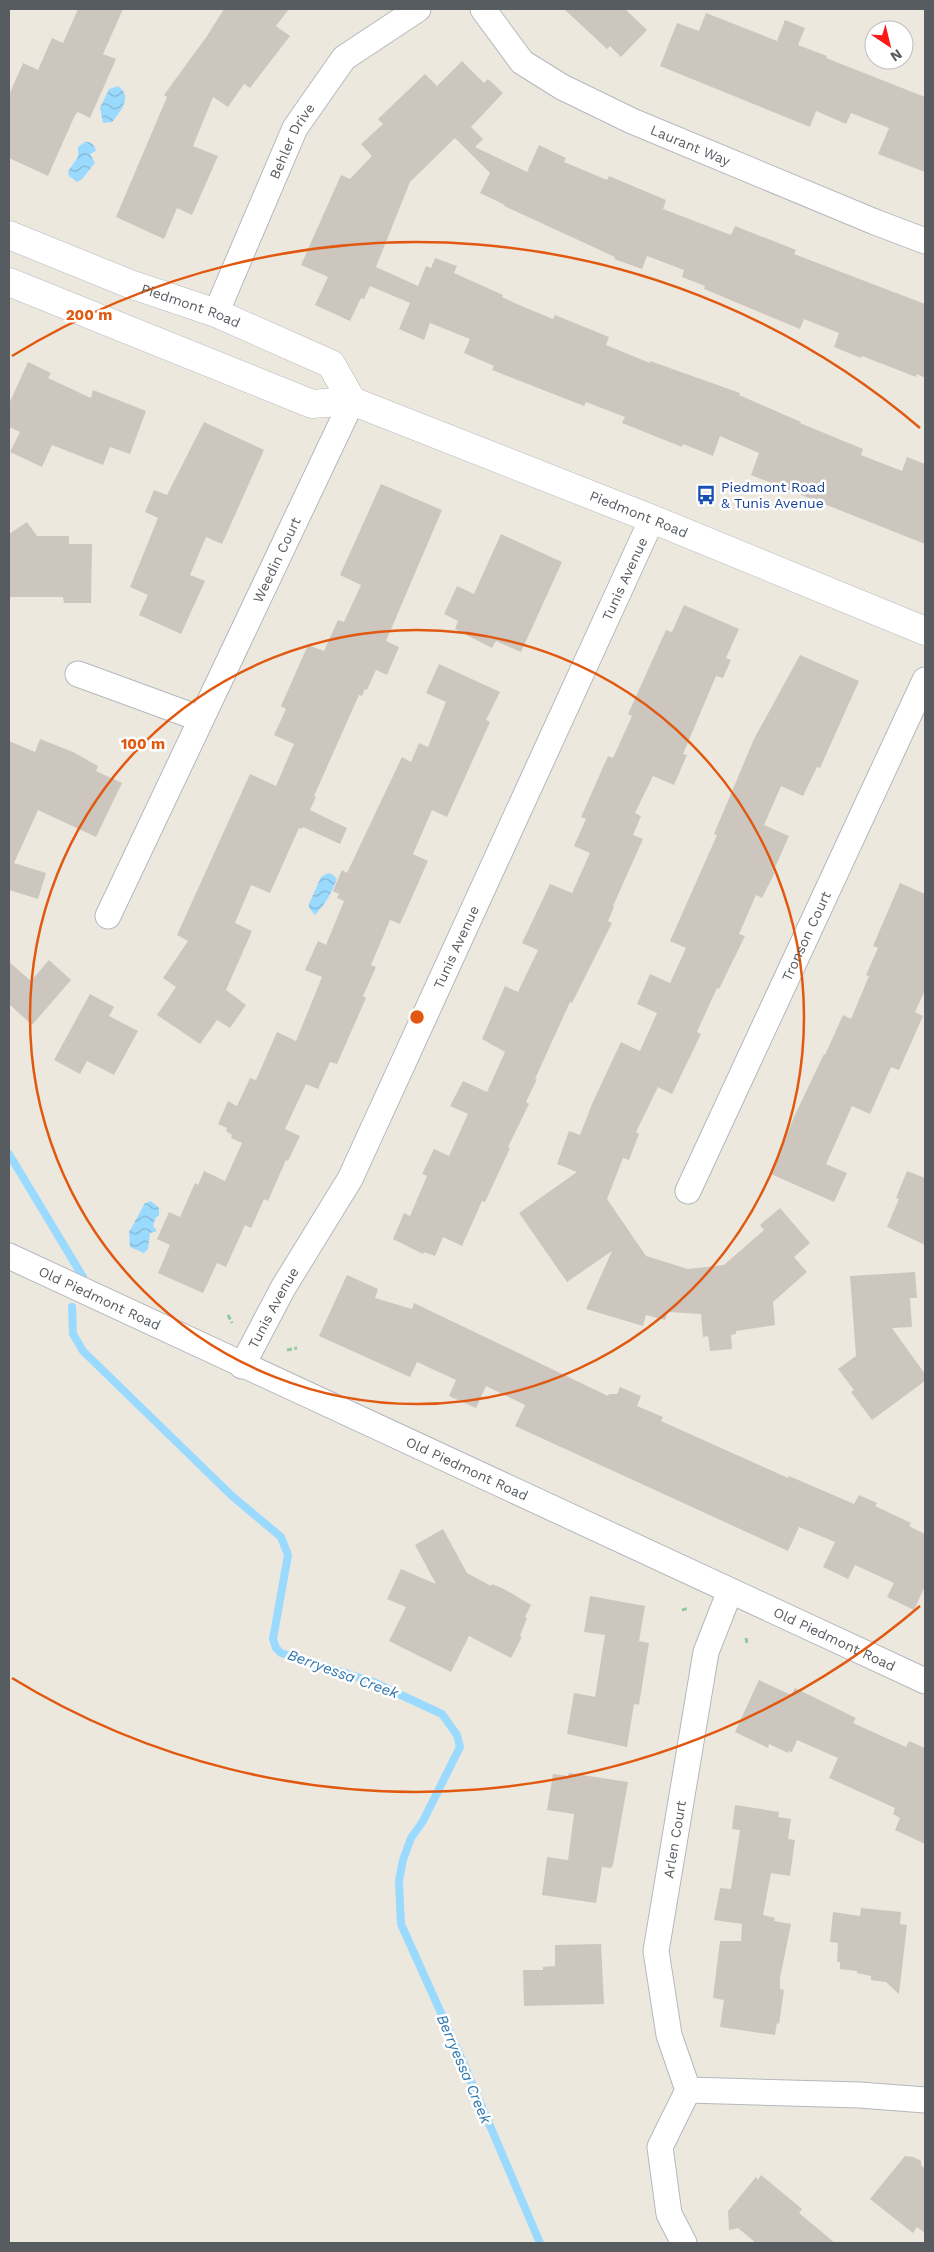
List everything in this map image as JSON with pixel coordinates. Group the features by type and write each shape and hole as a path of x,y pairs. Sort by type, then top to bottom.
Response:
{"main road":[{"name":"Piedmont Road","path":"9,235 130,284 216,312 331,364 352,401"},
{"name":"Piedmont Road","path":"9,282 312,404 352,401 652,519 925,631"}],"street":[{"name":"Behler Drive","path":"216,312 295,128 344,58 418,9"},
{"name":"Laurant Way","path":"483,9 522,62 562,88 632,121 925,241"},
{"name":"Weedin Court","path":"108,916 352,401"},
{"name":"Tunis Avenue","path":"242,1366 282,1288 350,1180 652,519"},
{"path":"78,674 201,719"},
{"name":"Tronson Court","path":"688,1191 925,680"},
{"name":"Old Piedmont Road","path":"9,1256 242,1366 925,1681"},
{"name":"Arlen Court","path":"688,2090 669,2035 656,1951 706,1652 730,1591"},
{"path":"684,2243 669,2214 660,2147 688,2090 860,2095 925,2100"}],"path":[{"path":"228,1315 232,1323"},
{"path":"287,1350 297,1348"},
{"path":"682,1610 689,1608"},
{"path":"746,1638 747,1643"}],"water":[{"path":"118,86 125,94 124,104 112,122 103,123 100,108 109,89"},
{"path":"85,142 91,143 95,147 96,151 90,154 95,163 82,179 77,182 69,176 68,171 78,157 78,147"},
{"path":"328,873 337,879 328,898 315,915 309,908 309,904 321,877"},
{"path":"151,1201 159,1208 159,1215 155,1219 153,1226 157,1231 150,1233 148,1249 144,1253 130,1247 129,1232 145,1203"}],"building":[{"path":"78,9 123,9 103,54 116,59 90,118 78,112 75,115 48,176 9,158 9,95 23,63 38,70 52,38 63,43"},
{"path":"224,9 289,9 276,26 290,36 250,88 244,84 228,107 213,97 193,146 218,156 192,215 177,208 164,239 116,217 167,97 164,95 207,36"},
{"path":"564,9 625,9 647,30 621,57 610,46 607,49"},
{"path":"706,13 777,41 785,20 805,28 798,45 925,97 925,172 878,154 889,128 851,113 846,124 816,111 810,127 660,66 677,23 699,31"},
{"path":"462,61 484,83 488,79 503,93 471,127 483,139 475,147 527,172 539,145 566,158 564,162 607,180 609,176 666,200 663,209 731,235 735,226 796,250 794,254 925,304 925,378 917,374 916,377 834,347 839,333 804,319 800,329 704,289 705,286 682,277 684,270 647,256 642,269 614,259 615,257 504,206 480,193 490,173 455,138 410,182 376,267 418,286 426,266 431,268 435,258 457,266 454,273 503,295 502,297 519,305 553,319 555,315 609,337 606,345 650,363 650,361 740,393 739,395 800,423 863,449 861,455 902,471 907,457 925,464 925,544 751,475 759,453 720,436 713,456 683,444 682,447 622,423 625,417 586,402 584,406 492,370 494,366 464,353 470,339 430,323 424,340 399,329 410,303 370,286 364,299 361,298 350,321 315,305 328,277 301,265 341,175 350,179 372,156 361,144 383,124 378,119 425,74 437,86"},
{"path":"28,362 51,373 48,378 91,398 93,390 146,411 130,454 110,447 103,465 52,445 42,467 10,452 20,432 9,427 9,404"},
{"path":"204,422 264,450 222,544 206,537 190,575 205,581 181,634 139,615 148,595 130,587 158,518 145,512 154,490 167,495"},
{"path":"381,484 442,510 386,641 399,647 387,675 376,670 367,690 365,689 362,696 359,695 314,796 316,797 310,810 347,828 340,844 303,827 302,829 299,828 270,893 251,885 235,923 252,931 226,990 246,1005 230,1028 217,1020 200,1044 157,1015 176,987 163,978 188,941 177,935 250,774 276,786 294,744 274,735 286,709 281,706 308,645 324,651 338,620 344,622 361,585 340,575"},
{"path":"27,522 37,536 69,536 69,544 92,544 91,603 64,603 63,597 9,597 9,534"},
{"path":"501,534 562,562 521,652 496,641 492,648 455,629 458,621 444,614 457,586 474,594"},
{"path":"684,605 739,629 726,658 731,660 723,678 716,676 683,754 687,755 674,785 653,776 635,813 641,816 633,835 643,839 613,906 608,921 612,923 572,1003 570,1002 535,1079 537,1079 526,1102 529,1104 508,1147 510,1148 485,1202 482,1201 462,1246 443,1237 435,1256 424,1252 423,1254 393,1239 404,1213 410,1216 427,1176 422,1174 434,1149 449,1156 468,1114 450,1106 463,1081 487,1092 505,1052 482,1039 505,986 518,992 538,950 522,943 550,884 572,893 590,853 574,846 586,819 581,817 608,756 613,758 632,716 628,714 666,630 672,632"},
{"path":"800,655 859,681 820,768 817,767 803,796 781,786 764,825 789,836 773,872 775,872 762,898 756,895 739,934 745,936 719,989 717,988 697,1032 701,1034 672,1094 658,1087 636,1132 639,1134 629,1160 623,1158 607,1199 646,1256 688,1269 724,1265 764,1230 760,1225 780,1208 810,1243 794,1257 807,1272 773,1302 775,1325 736,1331 736,1334 731,1335 732,1349 710,1351 708,1336 703,1337 701,1314 668,1312 665,1320 646,1315 643,1326 586,1309 612,1251 567,1282 519,1213 577,1172 557,1164 569,1131 580,1135 592,1104 621,1042 640,1051 657,1013 637,1004 650,974 670,983 686,948 670,941 717,835 714,834 754,739"},
{"path":"439,664 500,692 486,720 490,722 447,817 432,810 413,854 428,861 400,924 390,920 371,965 376,967 363,996 366,998 337,1064 330,1062 318,1089 306,1084 285,1129 300,1136 288,1161 286,1160 268,1201 264,1199 251,1228 245,1225 226,1267 217,1263 203,1293 158,1273 170,1245 157,1239 169,1212 180,1217 195,1183 198,1185 204,1171 225,1181 242,1143 231,1138 232,1135 226,1131 227,1128 218,1124 228,1101 237,1106 250,1078 256,1080 277,1032 296,1041 322,977 305,970 318,941 326,945 344,901 337,898 339,894 333,891 342,870 347,873 402,757 411,762 419,743 428,747 446,702 426,693"},
{"path":"40,739 73,752 98,766 96,771 122,783 96,837 38,810 14,863 46,873 38,899 9,890 9,741 35,752"},
{"path":"900,883 925,894 925,990 915,1012 923,1016 899,1070 891,1067 870,1114 852,1106 826,1164 847,1173 834,1202 771,1174 794,1117 843,1015 851,1019 869,976 866,975 878,948 873,946"},
{"path":"49,960 71,980 32,1025 9,1004 9,962 31,981"},
{"path":"90,994 114,1007 109,1016 138,1031 114,1075 87,1061 80,1074 54,1060"},
{"path":"907,1171 925,1178 925,1245 887,1227 899,1199 896,1198"},
{"path":"915,1272 917,1298 910,1298 912,1327 892,1328 925,1374 925,1381 872,1420 851,1392 854,1390 838,1369 856,1356 850,1276"},
{"path":"347,1275 378,1289 375,1298 412,1309 414,1303 608,1396 609,1394 617,1394 620,1387 641,1396 637,1406 663,1417 661,1421 788,1478 789,1476 854,1504 859,1495 877,1503 875,1506 911,1523 909,1526 925,1534 925,1586 914,1610 887,1597 894,1583 855,1565 848,1579 823,1567 835,1542 799,1527 788,1551 515,1426 525,1405 486,1386 476,1408 449,1396 456,1380 417,1362 410,1377 319,1336"},
{"path":"443,1529 467,1573 491,1586 492,1584 504,1589 531,1605 525,1617 527,1618 520,1636 522,1637 511,1658 469,1636 451,1672 389,1641 406,1607 387,1599 401,1569 436,1584 415,1545"},
{"path":"590,1596 645,1606 639,1641 649,1643 639,1705 634,1704 627,1747 567,1734 574,1693 595,1697 605,1635 584,1632"},
{"path":"759,1680 791,1695 795,1688 856,1718 853,1723 906,1747 909,1741 925,1748 925,1844 895,1830 900,1818 893,1814 895,1808 829,1778 838,1758 797,1740 792,1752 789,1751 788,1753 769,1744 768,1748 735,1732"},
{"path":"569,1773 628,1782 613,1865 611,1868 602,1867 596,1903 542,1895 547,1857 568,1860 574,1814 547,1810 553,1774 568,1776"},
{"path":"735,1805 779,1812 778,1817 791,1819 788,1839 795,1840 790,1876 771,1873 763,1915 775,1918 774,1921 791,1924 780,1978 780,1989 784,1990 779,2024 777,2023 775,2035 720,2027 724,2000 713,1998 720,1941 741,1941 742,1924 714,1920 720,1888 731,1889 740,1830 732,1829"},
{"path":"861,1908 901,1912 900,1924 907,1925 899,1994 886,1982 871,1980 871,1976 857,1973 857,1971 840,1969 840,1962 837,1962 838,1943 830,1942 833,1912 860,1916"},
{"path":"601,1944 604,2004 524,2006 523,1970 543,1970 543,1967 555,1966 555,1945"},
{"path":"905,2156 921,2161 921,2165 925,2169 925,2233 917,2227 913,2233 870,2199"},
{"path":"761,2175 802,2209 799,2213 835,2243 756,2243 738,2228 729,2230 728,2211 756,2177 758,2180"}],"waterway":[{"name":"Berryessa Creek","path":"9,1154 83,1277"},
{"name":"Berryessa Creek","path":"72,1307 73,1334 83,1351 232,1496 281,1537 288,1555 273,1639 276,1648 281,1653 373,1682 442,1714 457,1735 460,1747 423,1821 411,1838 403,1860 399,1881 401,1924 459,2053 540,2243"}],"place":[{"name":"Piedmont Road & Tunis Avenue","path":"706,495"}]}
